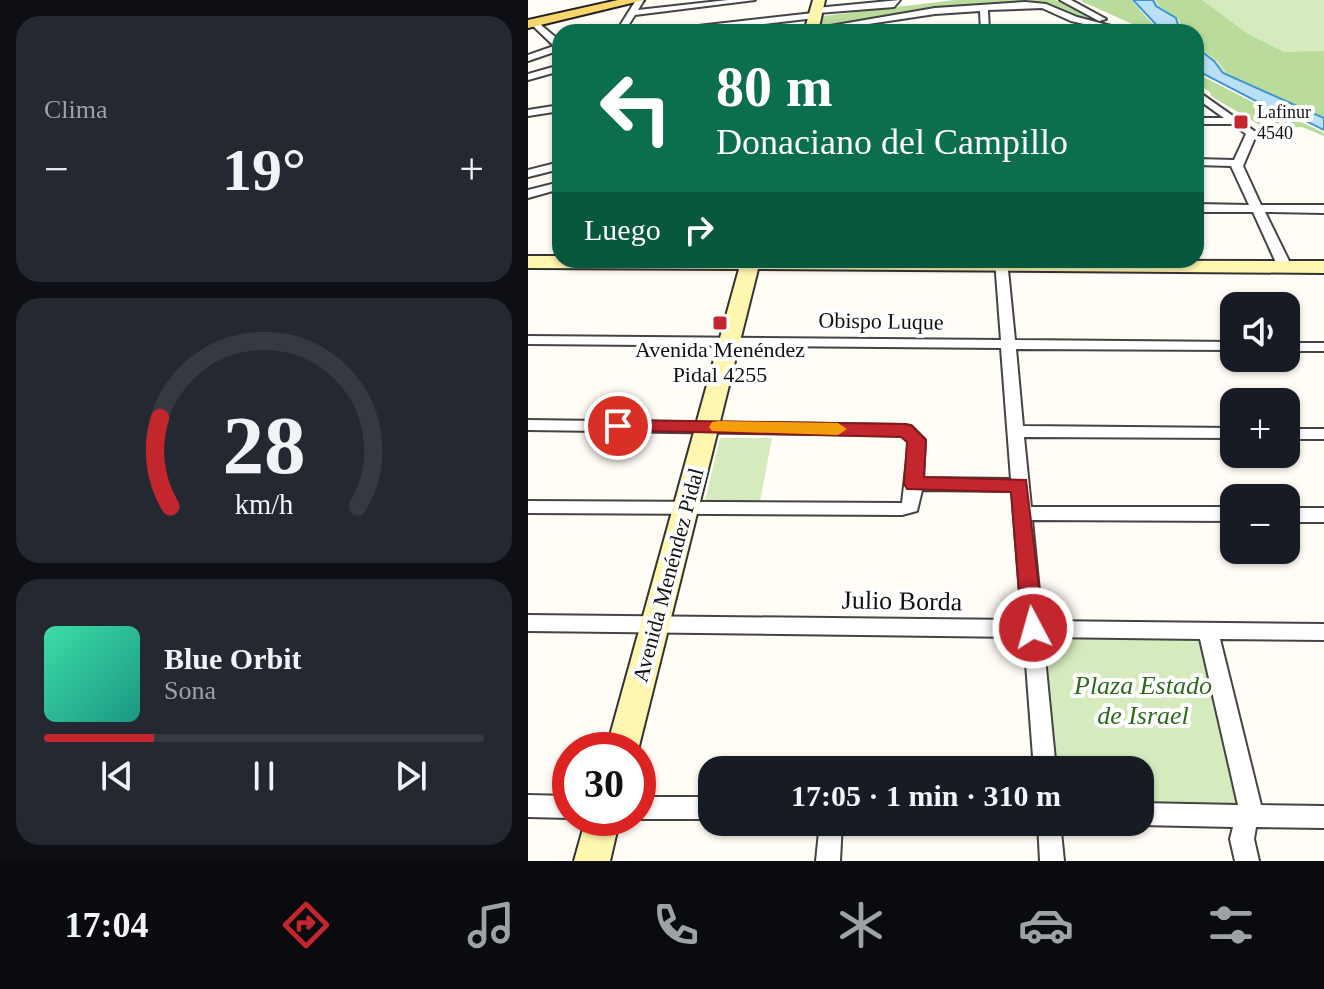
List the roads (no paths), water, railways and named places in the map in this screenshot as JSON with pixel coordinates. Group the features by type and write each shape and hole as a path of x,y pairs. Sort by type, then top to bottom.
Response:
{"main road":[{"path":"532,24 637,4"},
{"path":"528,262 552,262"},
{"path":"1204,266 1324,267"},
{"name":"Avenida Menéndez Pidal","path":"627,732 748,268"},
{"path":"592,861 598,836"}],"street":[{"path":"625,24 637,4 753,0 745,23"},
{"path":"1066,0 1113,24"},
{"path":"736,24 817,8 896,2"},
{"path":"681,24 694,4"},
{"path":"852,24 916,13 1036,5 1096,24"},
{"path":"984,7 985,24"},
{"path":"1056,24 1054,15 1057,12"},
{"path":"532,24 552,40"},
{"path":"528,58 552,49"},
{"path":"528,77 552,70"},
{"path":"1204,99 1252,136 1237,163"},
{"path":"528,113 552,109"},
{"path":"1204,121 1236,121"},
{"path":"1204,162 1237,163"},
{"path":"1237,163 1285,267"},
{"path":"528,174 552,167"},
{"path":"528,194 552,187"},
{"path":"1204,208 1324,209"},
{"path":"1002,268 1044,756"},
{"name":"Obispo Luque","path":"528,340 1220,346"},
{"path":"1300,347 1324,347"},
{"path":"528,425 905,430 917,440 911,506 902,509 528,507"},
{"path":"1016,431 1220,433"},
{"path":"1300,434 1324,434"},
{"path":"914,484 1020,485"},
{"path":"1022,513 1220,514"},
{"path":"1300,515 1324,515"},
{"name":"Julio Borda","path":"528,623 1324,632"},
{"path":"1208,631 1250,802 1242,839 1247,861"},
{"path":"528,806 552,807"},
{"path":"656,808 698,808"},
{"path":"1154,814 1324,817"},
{"path":"828,861 830,836"},
{"path":"1050,836 1052,861"}],"water":[{"path":"1133,0 1153,0 1156,6 1176,18 1178,24 1156,24"},
{"path":"1204,53 1223,73 1324,118 1324,130 1290,113 1277,112 1204,74"}],"place":[{"name":"Lafinur 4540","path":"1241,122"},
{"name":"Avenida Menéndez Pidal 4255","path":"720,323"}],"park label":[{"name":"Plaza Estado de Israel","path":"1143,700"}]}
